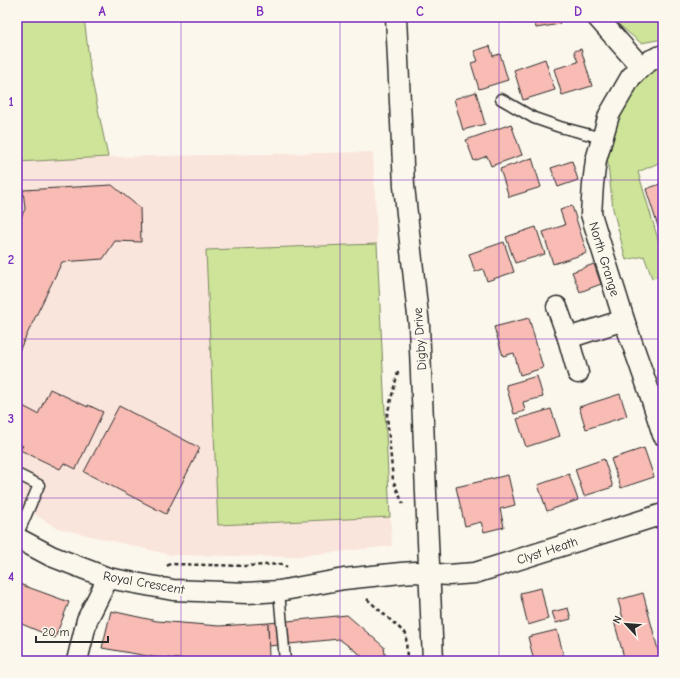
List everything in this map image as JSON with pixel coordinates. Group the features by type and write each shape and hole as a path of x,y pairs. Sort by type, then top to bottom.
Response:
{"street":[{"name":"Digby Drive","path":"396,17 404,186 419,325 433,661"},
{"path":"597,17 641,67"},
{"name":"North Grange","path":"663,54 641,67 631,77 609,115 596,160 591,214 624,320 663,435"},
{"path":"557,308 568,338 578,373"},
{"path":"568,338 624,320"},
{"name":"Clyst Heath","path":"430,574 448,575 476,573 663,514"},
{"name":"Royal Crescent","path":"17,537 51,556 108,578 173,590 247,593 279,590 344,579 401,573 415,572 430,574"},
{"path":"77,661 87,620 108,578"}],"lane":[{"path":"500,99 534,118 560,127 602,138"},
{"path":"17,474 39,485 17,537"},
{"path":"279,590 284,661"}],"path":[{"path":"399,369 387,415 393,480 404,506"},
{"path":"165,567 170,564 247,566 282,564 292,569"},
{"path":"344,579 406,634 407,661"}],"shaded area":[{"path":"373,152 392,546 289,557 171,555 57,528 17,504 17,162 108,157"}],"green space":[{"path":"17,17 84,17 91,76 108,157 17,162"},
{"path":"612,17 663,17 663,39 641,43 618,24"},
{"path":"663,65 663,161 638,172 663,256 663,276 652,278 644,256 626,260 613,209 607,156 614,124 639,81 650,71"},
{"path":"377,244 390,517 218,525 206,250"}],"building":[{"path":"487,17 519,17 518,23 487,19"},
{"path":"534,17 559,17 560,24 536,28"},
{"path":"490,46 493,56 500,54 508,80 479,89 471,63 478,61 474,51"},
{"path":"581,49 592,86 562,95 554,69 578,62 574,51"},
{"path":"545,59 555,90 523,100 514,70"},
{"path":"476,92 485,124 463,130 454,99"},
{"path":"511,124 522,155 491,166 487,156 474,161 466,140"},
{"path":"532,158 541,187 509,197 500,169"},
{"path":"572,161 578,180 558,187 551,168"},
{"path":"663,183 663,242 646,189"},
{"path":"112,185 140,208 141,242 115,241 103,259 62,262 17,355 17,226 25,209 23,190"},
{"path":"572,206 587,253 553,264 543,232 565,225 560,210"},
{"path":"536,227 545,254 515,263 506,237"},
{"path":"504,242 514,272 487,281 483,269 475,272 469,254"},
{"path":"594,264 601,284 580,292 572,272"},
{"path":"529,318 543,368 520,375 514,353 503,356 494,327"},
{"path":"537,376 543,397 523,402 525,411 514,414 506,385"},
{"path":"50,389 88,407 88,405 103,412 76,469 64,463 60,469 20,450 23,446 17,443 17,403 38,414"},
{"path":"620,394 627,416 586,429 579,407"},
{"path":"119,406 200,448 166,514 84,472"},
{"path":"551,409 560,436 526,447 517,419"},
{"path":"644,448 654,477 621,488 611,459"},
{"path":"604,459 613,487 584,496 575,469"},
{"path":"569,474 578,500 547,511 538,485"},
{"path":"508,475 515,505 500,509 504,527 484,532 481,522 465,526 456,487"},
{"path":"17,582 69,602 55,638 17,622"},
{"path":"541,588 548,619 528,625 520,593"},
{"path":"643,593 661,661 625,661 614,621 623,618 618,600"},
{"path":"568,608 571,619 556,623 552,612"},
{"path":"111,611 157,621 219,626 268,623 269,659 207,661 153,657 102,648"},
{"path":"347,615 384,647 386,661 362,661 362,656 339,639 269,646 268,623"},
{"path":"557,630 565,661 534,661 528,637"}]}
